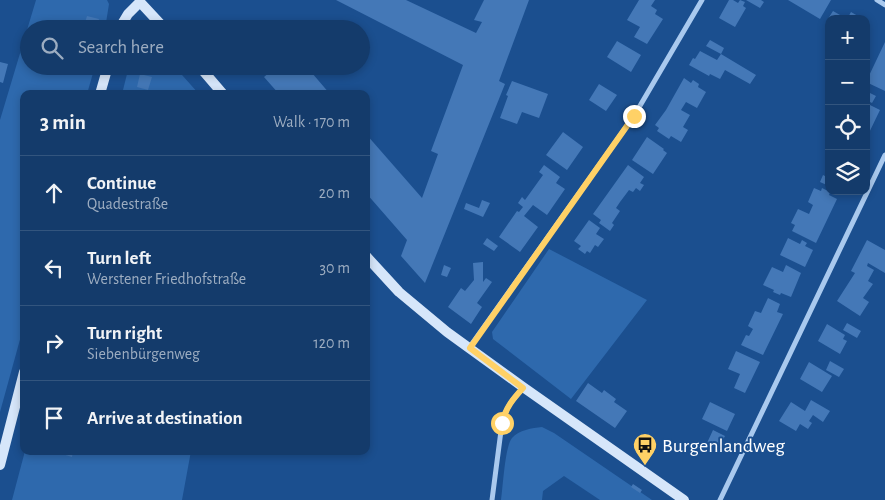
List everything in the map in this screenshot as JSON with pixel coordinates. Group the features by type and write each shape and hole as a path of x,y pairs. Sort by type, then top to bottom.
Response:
{"street":[{"path":"470,348 634,116 702,0"},
{"path":"877,0 885,5"},
{"path":"124,20 139,1 157,20"},
{"path":"101,90 105,75"},
{"path":"207,75 220,90"},
{"path":"720,500 885,155"},
{"path":"370,260 399,292 425,314 523,388 684,500"},
{"path":"0,465 20,388"},
{"path":"492,500 505,412 523,388"}],"shaded area":[{"path":"36,0 107,0 109,4 106,20 30,20"},
{"path":"20,53 20,75 92,75 88,90 20,90 20,340 0,412 0,120"},
{"path":"127,75 182,75 195,90 123,90"},
{"path":"549,249 647,300 571,399 493,339 492,332"},
{"path":"542,427 554,433 652,500 600,500 564,476 543,491 542,500 501,500 506,458 512,438 522,431"},
{"path":"24,455 190,455 182,500 12,500"}],"building":[{"path":"336,0 406,0 476,33 482,22 474,20 484,0 529,0 499,81 505,84 425,283 401,256 407,240 370,198 370,139 422,198 438,154 431,151 463,65"},
{"path":"639,0 655,0 651,6 657,10 655,14 663,19 647,44 634,37 640,27 627,20"},
{"path":"729,0 738,3 740,0 745,2 743,6 746,8 735,27 719,18"},
{"path":"746,0 761,0 764,2 760,8"},
{"path":"788,0 831,0 820,19"},
{"path":"833,11 840,15 830,15"},
{"path":"87,16 99,19 99,20 86,20"},
{"path":"710,40 724,48 721,54 706,46"},
{"path":"617,41 641,55 631,72 607,57"},
{"path":"885,42 885,91 870,84 870,74"},
{"path":"700,51 717,60 721,54 756,75 750,84 725,70 720,79 710,74 709,76 689,65"},
{"path":"0,62 8,64 3,83 0,82"},
{"path":"140,75 152,77 148,90 137,87"},
{"path":"266,75 314,75 327,90 275,90 264,77"},
{"path":"684,78 691,83 693,80 699,84 698,87 706,92 697,108 686,102 681,110 690,115 683,127 688,130 681,142 671,136 669,139 657,131 659,128 655,125"},
{"path":"512,81 548,94 539,118 522,112 517,124 500,118"},
{"path":"599,84 617,95 606,111 589,100"},
{"path":"870,93 876,96 872,103 870,102"},
{"path":"870,105 880,110 870,131"},
{"path":"563,132 583,147 567,170 546,155"},
{"path":"647,137 667,153 653,174 632,160"},
{"path":"544,165 560,177 556,183 565,189 547,215 533,205 524,216 538,227 520,252 499,237 517,211 519,212 523,207 518,203 522,197 525,200 543,175 539,172"},
{"path":"628,165 644,177 640,183 644,185 640,191 636,188 633,192 629,190 620,202 616,208 620,211 612,223 614,225 610,231 599,223 601,220 593,214"},
{"path":"823,175 825,176 825,184 820,182"},
{"path":"814,188 821,191 822,188 825,190 825,195 837,199 816,243 792,231 795,225 791,223 798,209 809,214 813,205 808,202"},
{"path":"482,200 490,203 483,217 464,209 466,203 479,208"},
{"path":"589,220 600,228 596,234 604,239 598,247 595,245 590,253 587,251 585,254 578,249 581,246 574,241"},
{"path":"487,238 498,246 494,251 483,244"},
{"path":"788,238 800,244 802,240 807,243 805,246 813,250 805,267 780,255"},
{"path":"867,240 885,250 885,273 868,263 867,266 874,270 868,281 873,284 863,298 869,302 860,316 837,301 855,273 851,271"},
{"path":"483,262 483,282 486,278 492,282 477,303 482,307 471,324 448,307 461,288 465,291 474,280 473,263"},
{"path":"444,265 451,268 447,277 441,275"},
{"path":"786,265 801,273 791,297 773,292 774,290 763,285 772,267 783,272"},
{"path":"768,298 780,304 777,312 783,314 763,355 741,345 746,335 749,336 753,329 748,326 755,311 761,313"},
{"path":"847,323 861,331 857,338 843,330"},
{"path":"827,324 845,335 843,339 847,341 840,354 818,341"},
{"path":"736,351 760,362 745,393 734,388 740,374 728,369"},
{"path":"830,361 844,369 839,377 826,370"},
{"path":"809,362 832,376 822,392 800,379"},
{"path":"588,383 602,393 604,390 616,399 614,402 627,411 615,428 576,401"},
{"path":"811,400 830,411 823,422 813,415 809,421 812,423 808,429 800,424 796,431 779,421 791,402 805,411"},
{"path":"710,402 735,414 727,431 702,419"},
{"path":"713,430 725,436 718,449 707,443"},
{"path":"633,484 642,490 640,493 631,487"}],"place":[{"name":"Burgenlandweg","path":"645,466"}],"route":[{"path":"502,423 510,403 523,388 470,348 634,116"}]}
